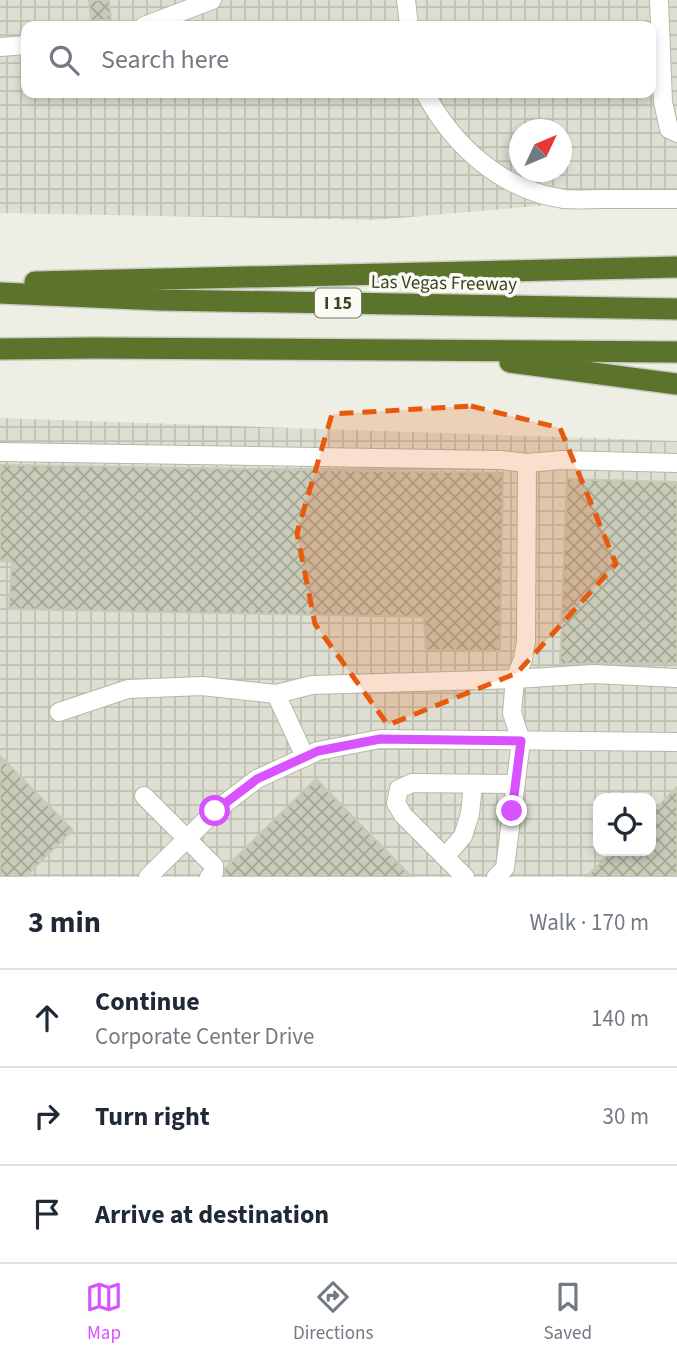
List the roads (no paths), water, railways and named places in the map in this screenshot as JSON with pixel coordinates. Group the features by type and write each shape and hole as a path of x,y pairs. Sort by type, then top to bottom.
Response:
{"highway":[{"path":"0,283 677,267"},
{"name":"Las Vegas Freeway","path":"0,293 162,300 677,309"},
{"path":"0,349 677,352"},
{"path":"421,350 677,384"}],"street":[{"path":"157,21 212,0"},
{"path":"406,0 409,21"},
{"path":"659,0 663,102 669,129 677,133"},
{"path":"0,47 21,45"},
{"path":"428,98 451,134 488,169 538,194 568,199 677,200"},
{"path":"0,452 486,460 527,463 562,460 677,463"},
{"path":"496,877 505,868 521,741 512,713 515,678 523,659 526,641 527,463"},
{"path":"59,712 128,689 202,685 276,694 312,685 593,674 677,678"},
{"path":"276,694 305,757"},
{"path":"148,877 215,811 257,779 318,751 380,739 677,743"},
{"path":"465,877 403,815 396,803 399,789 412,783 516,784"},
{"path":"445,857 463,836 470,814 473,784"},
{"path":"144,796 214,866 214,872 209,877"}]}
